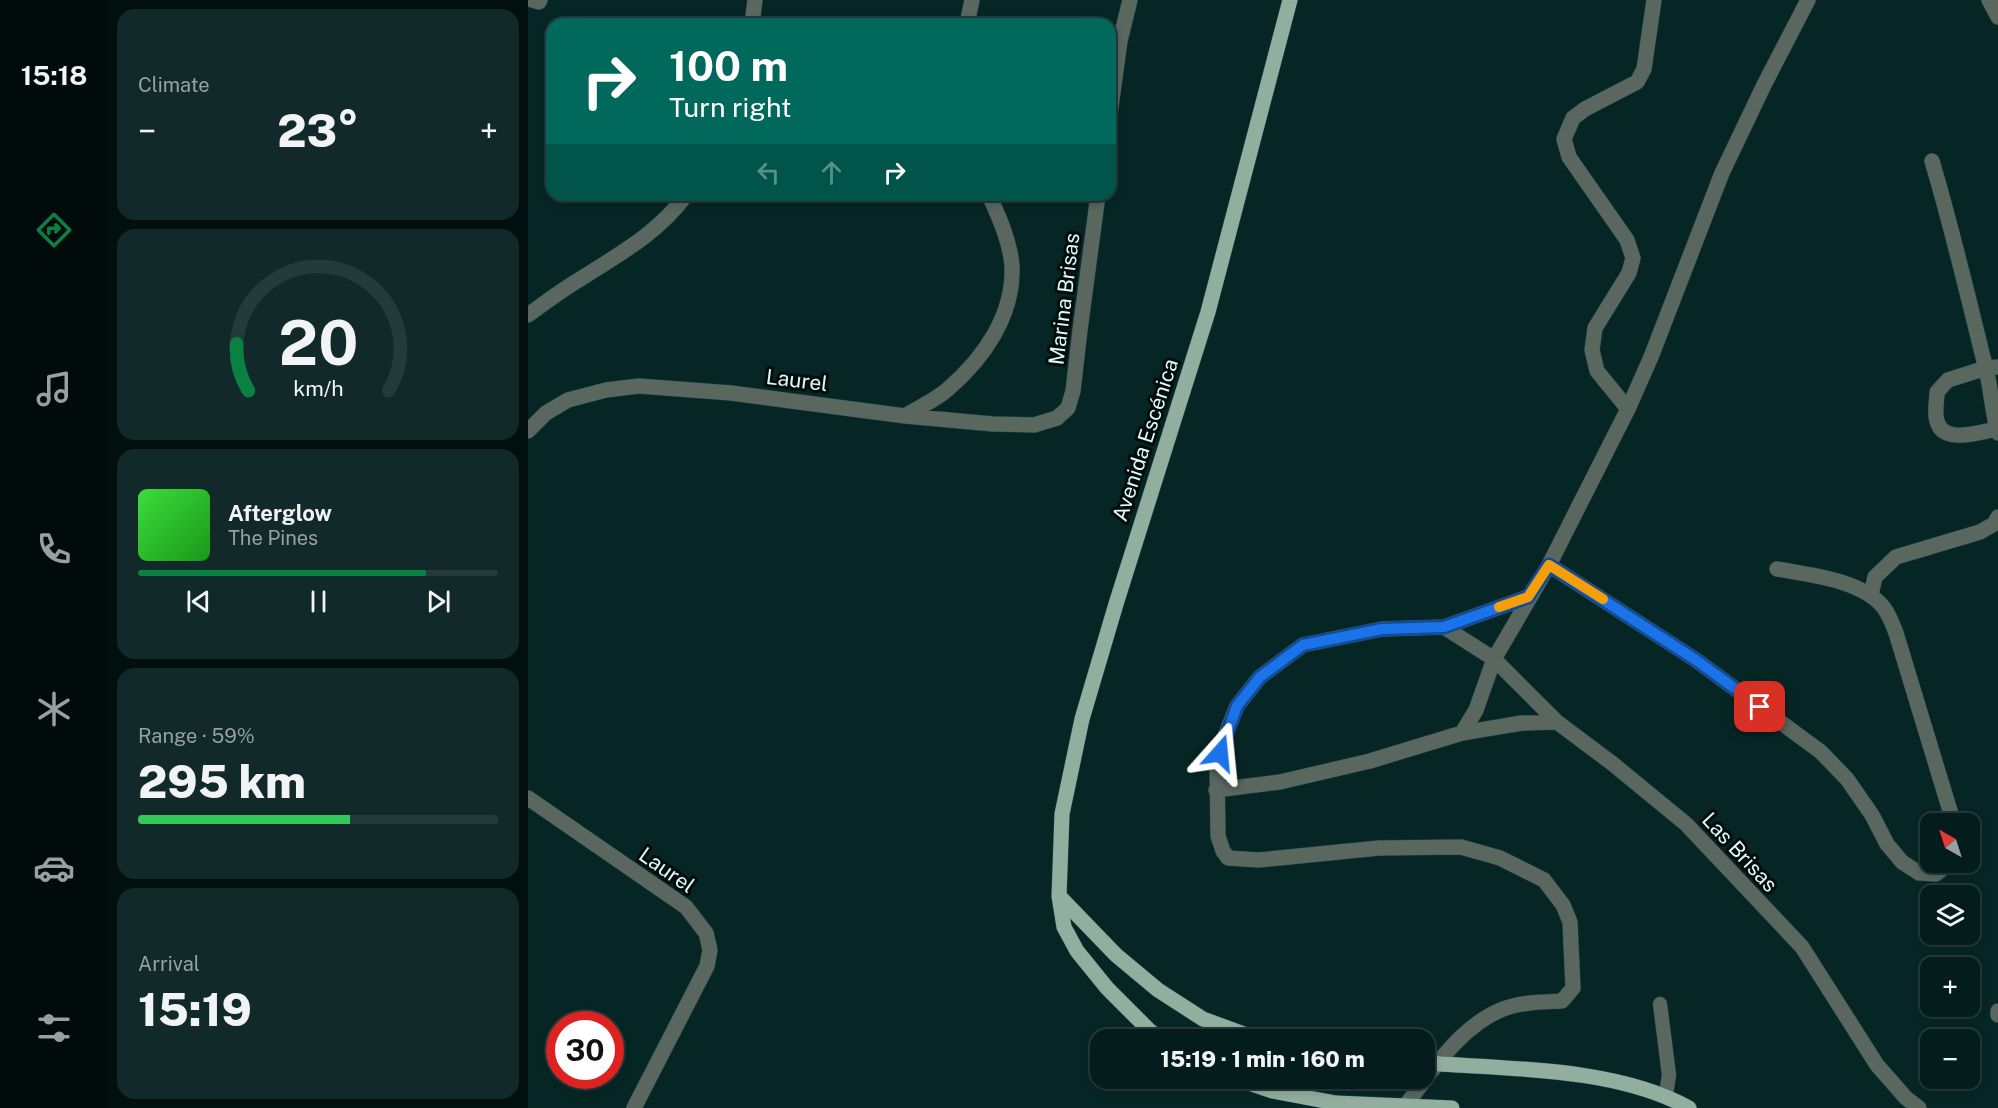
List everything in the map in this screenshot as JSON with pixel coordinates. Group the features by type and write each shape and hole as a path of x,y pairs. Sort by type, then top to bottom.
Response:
{"main road":[{"name":"Avenida Escénica","path":"1148,1029 1107,988 1077,951 1064,927 1059,896 1062,814 1082,719 1208,312 1290,0"},
{"path":"1059,896 1116,955 1158,990 1203,1019 1230,1029"},
{"path":"1435,1064 1545,1071 1614,1081 1666,1095 1689,1108"},
{"path":"1266,1089 1336,1103 1452,1108"}],"street":[{"path":"532,0 538,2 540,0"},
{"path":"753,18 755,0"},
{"path":"968,18 972,0"},
{"path":"1116,70 1130,0"},
{"path":"1628,409 1597,371 1592,350 1595,328 1629,273 1633,258 1627,240 1569,157 1564,139 1573,118 1585,108 1637,82 1644,69 1654,0"},
{"path":"1462,733 1476,710 1494,658 1549,565 1628,409 1651,357 1722,173 1809,0"},
{"path":"1989,0 1998,17"},
{"path":"1932,161 1959,254 1966,293 1992,367 1997,431 1952,436 1941,430 1936,420 1937,392 1948,380 1992,367"},
{"path":"528,315 570,285 646,237 682,201"},
{"path":"905,416 948,390 987,349 1008,307 1012,266 1004,227 992,201"},
{"name":"Marina Brisas","path":"1068,408 1073,391 1097,201"},
{"name":"Laurel","path":"528,431 546,413 568,400 606,390 639,386 731,393 905,416 993,424 1034,425 1057,418 1068,408"},
{"path":"1871,595 1875,577 1896,557 1980,532 1994,524 1998,517"},
{"path":"1549,565 1696,660 1821,752 1847,779 1872,815 1887,844 1902,862 1919,873 1937,873"},
{"path":"1777,569 1849,585 1871,595 1885,609 1896,633 1951,813"},
{"path":"1435,1061 1477,1024 1503,1009 1533,1003 1562,1001 1567,997 1573,988 1570,922 1563,905 1544,880 1500,858 1461,847 1379,848 1259,860 1228,858 1218,836 1217,765 1223,741 1237,706 1260,677 1303,645 1382,629 1444,627 1528,597"},
{"name":"Las Brisas","path":"1444,627 1494,658 1557,722 1686,824 1802,947 1876,1065 1906,1098 1919,1108"},
{"path":"1216,790 1291,780 1370,761 1462,733 1522,723 1557,722"},
{"name":"Laurel","path":"528,798 686,907 706,933 710,950 707,966 634,1108"},
{"path":"1405,1106 1416,1089"}],"lane":[{"path":"1660,1004 1669,1075 1666,1095"}],"slow traffic":[{"path":"1499,607 1528,597 1549,565 1603,599"}],"route":[{"path":"1220,753 1237,706 1260,677 1303,645 1382,629 1444,627 1528,597 1549,565 1696,660 1760,707"}]}
